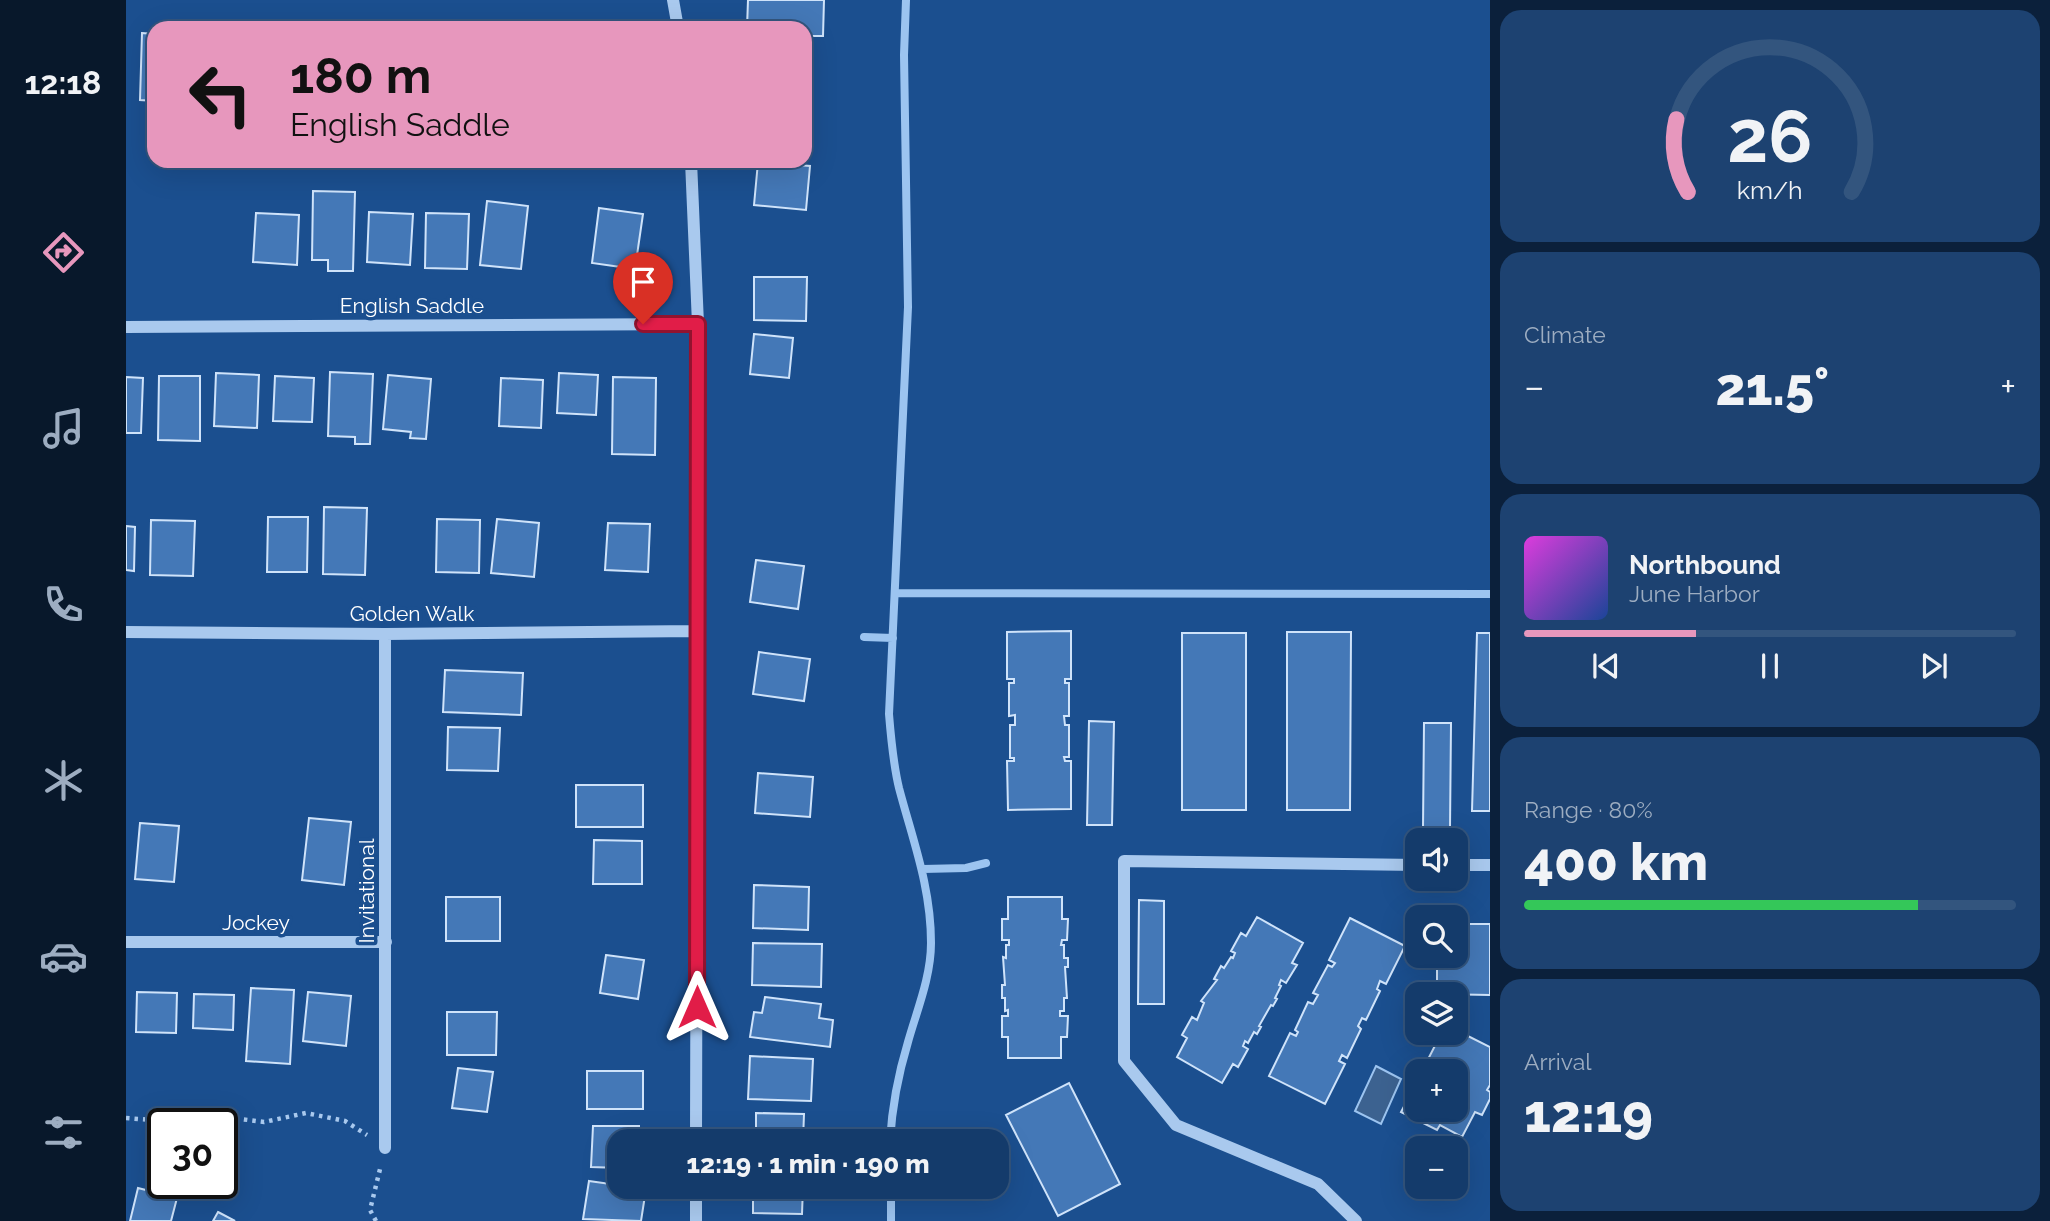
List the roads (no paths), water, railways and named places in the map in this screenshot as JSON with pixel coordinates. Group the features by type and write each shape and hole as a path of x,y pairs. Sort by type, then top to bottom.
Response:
{"street":[{"path":"673,0 677,21"},
{"path":"691,168 698,324 696,1129"},
{"name":"English Saddle","path":"126,327 698,324"},
{"name":"Golden Walk","path":"126,632 385,634 698,631"},
{"name":"Invitational","path":"385,634 385,1148"},
{"path":"1356,1221 1318,1184 1176,1125 1124,1061 1124,861 1405,864"},
{"path":"1468,865 1490,865"},
{"name":"Jockey","path":"126,942 386,942"},
{"path":"696,1199 696,1221"}],"water":[{"path":"1376,1066 1401,1079 1381,1124 1355,1111"}],"waterway":[{"path":"891,1129 898,1079 926,981 931,943 925,883 897,779 889,714 908,307 904,55 906,0"},
{"path":"895,593 1490,594"},
{"path":"864,637 893,638"},
{"path":"923,869 966,868 986,863"},
{"path":"891,1199 891,1221"}]}
